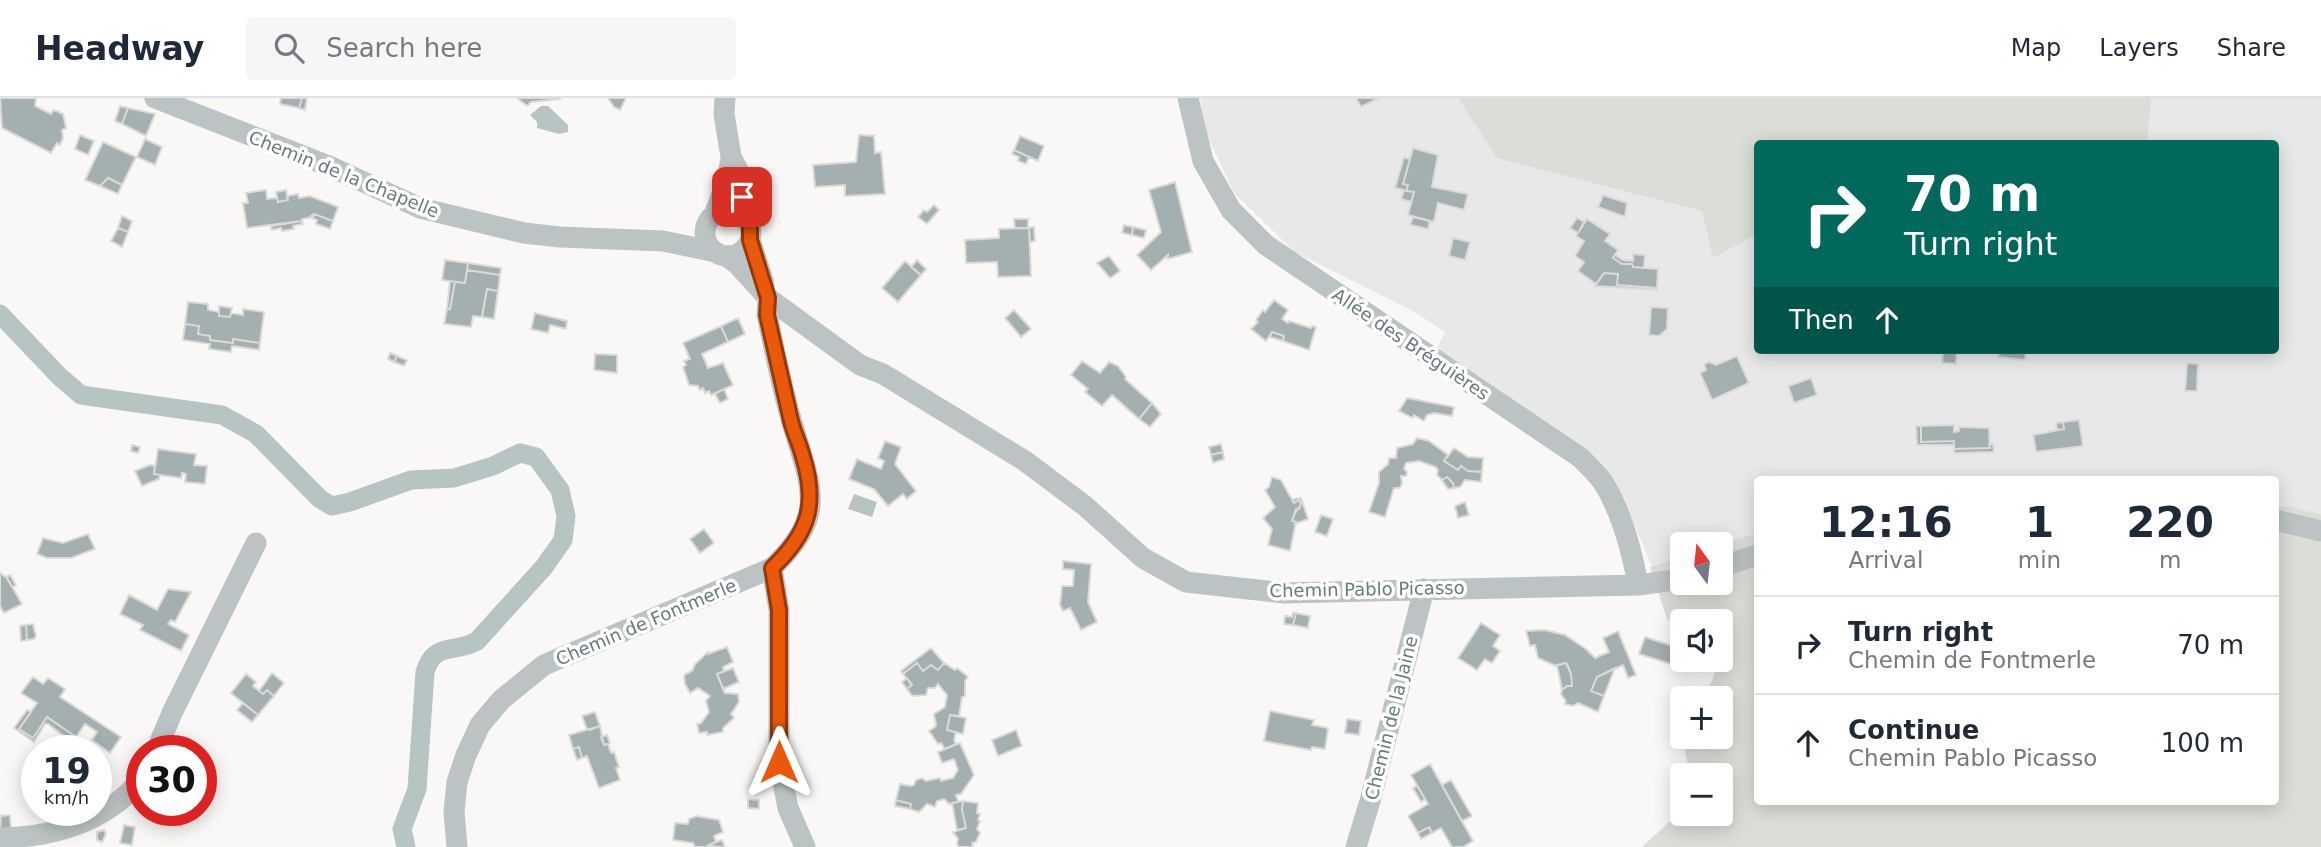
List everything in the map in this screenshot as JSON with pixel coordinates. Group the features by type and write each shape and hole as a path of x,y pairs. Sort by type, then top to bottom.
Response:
{"street":[{"name":"Chemin de la Chapelle","path":"155,98 329,166 420,208 524,233 663,241 721,254"},
{"path":"725,98 724,114 731,157 739,172 766,302"},
{"name":"Allée des Bréguières","path":"1188,98 1203,161 1231,210 1266,245 1581,458 1605,485 1619,515 1632,548 1638,585"},
{"path":"731,157 726,184 705,229 707,242 721,254 741,252 749,230"},
{"path":"711,219 728,210 736,211 749,230"},
{"name":"Chemin de la Chapelle","path":"663,241 682,237 711,219"},
{"name":"Chemin Pablo Picasso","path":"721,254 766,302 860,365 883,374 1025,461 1085,506 1143,558 1186,582 1284,593 1638,585 1670,581"},
{"name":"Chemin de Fontmerle","path":"457,847 454,812 457,782 466,755 481,725 501,700 544,665 772,568 797,541 807,521 812,491 792,425 766,302"},
{"path":"2279,521 2321,531"},
{"path":"163,735 256,543"},
{"path":"1733,563 1754,556"},
{"path":"772,568 779,610 779,762 786,800 805,847"},
{"name":"Chemin de la Jaine","path":"1356,847 1424,589"},
{"path":"0,838 22,838 74,828 126,794"}],"shaded area":[{"path":"1200,98 2321,98 2321,531 2279,521 2279,476 1754,476 1754,554 1733,560 1733,532 1670,532 1670,579 1659,582 1629,513 1606,472 1573,440 1437,348 1445,332 1415,312 1295,252 1235,194 1207,136"},
{"path":"1458,98 2151,98 2147,140 1754,140 1754,236 1713,258 1702,211 1497,158"},
{"path":"541,106 548,106 568,125 568,132 559,134 537,128 537,122 530,115"},
{"path":"854,494 877,502 872,517 848,509"},
{"path":"2279,506 2321,515 2321,847 1642,847 1670,821 1670,826 1733,826 1733,763 1687,763 1685,749 1733,749 1733,686 1709,686 1715,672 1733,672 1733,609 1670,609 1670,621 1667,619 1650,567 1670,561 1670,595 1733,595 1733,541 1754,534 1754,805 2279,805"}],"building":[{"path":"0,98 36,98 35,106 51,114 54,110 63,114 66,128 62,130 60,145 57,143 51,153 2,128"},
{"path":"281,98 302,98 299,108 280,104"},
{"path":"302,98 307,98 305,110 299,108"},
{"path":"517,98 560,99 531,102 527,106"},
{"path":"608,98 626,98 620,110 614,107"},
{"path":"1356,98 1379,98 1361,107"},
{"path":"120,106 128,108 122,124 115,121"},
{"path":"128,108 155,114 146,136 122,124"},
{"path":"80,135 94,141 88,155 75,149"},
{"path":"859,135 874,136 875,153 881,152 885,194 845,196 845,185 815,187 813,165 856,162"},
{"path":"1020,136 1044,146 1038,161 1014,150"},
{"path":"145,139 162,147 155,165 137,157"},
{"path":"103,142 136,157 122,185 108,178 100,186 85,180"},
{"path":"1413,148 1438,155 1432,187 1468,194 1464,210 1438,203 1434,222 1408,215 1414,192 1406,191 1408,185 1403,184"},
{"path":"1014,150 1029,157 1026,164 1018,161 1019,157 1012,154"},
{"path":"1404,157 1410,159 1403,184 1408,185 1406,191 1414,192 1411,202 1401,199 1404,190 1395,188"},
{"path":"108,178 122,185 118,194 100,186"},
{"path":"1175,182 1192,252 1168,259 1168,255 1151,270 1137,255 1161,232 1149,190"},
{"path":"266,190 267,199 277,198 278,202 288,200 287,196 298,194 299,198 310,196 338,207 333,221 314,214 302,221 247,228 243,203 248,203 246,193"},
{"path":"286,190 288,200 278,202 276,192"},
{"path":"1603,195 1627,203 1625,217 1598,207"},
{"path":"934,205 939,210 927,224 918,217"},
{"path":"314,214 333,221 330,229 316,224 317,220 310,217"},
{"path":"122,216 132,221 128,232 118,228"},
{"path":"1413,217 1430,221 1428,229 1410,225"},
{"path":"1577,218 1584,222 1578,233 1570,228"},
{"path":"1014,219 1028,219 1028,228 1015,228"},
{"path":"1587,219 1610,234 1605,241 1618,250 1613,258 1622,264 1632,264 1633,267 1658,269 1657,288 1617,285 1618,274 1604,273 1596,284 1578,271 1584,262 1575,256 1584,241 1576,236"},
{"path":"302,221 303,224 293,226 294,229 282,231 281,228 272,230 271,226"},
{"path":"1124,225 1133,227 1132,235 1122,233"},
{"path":"1034,227 1035,241 1030,242 1029,228"},
{"path":"1133,227 1146,230 1144,238 1132,235"},
{"path":"118,228 128,232 122,247 111,241"},
{"path":"1029,228 1031,276 998,277 997,262 966,263 965,240 999,238 999,229"},
{"path":"1453,238 1470,242 1465,260 1449,256"},
{"path":"1633,254 1645,255 1644,268 1622,264 1613,258 1615,255 1623,260 1633,261"},
{"path":"1109,256 1120,271 1110,278 1097,263"},
{"path":"445,260 468,263 465,283 442,280"},
{"path":"917,260 926,269 921,275 911,267"},
{"path":"905,261 921,275 898,302 882,288"},
{"path":"468,263 501,268 500,275 467,270"},
{"path":"467,270 500,275 498,291 487,289 482,317 473,316 471,327 444,324 455,282 465,283"},
{"path":"1604,273 1618,274 1617,285 1657,290 1595,286"},
{"path":"450,281 455,282 450,309 447,309"},
{"path":"487,289 498,291 494,319 482,317"},
{"path":"1274,300 1288,310 1282,319 1288,323 1289,321 1316,327 1309,350 1283,341 1284,336 1272,332 1266,341 1251,329 1258,322 1256,320 1263,310 1265,312"},
{"path":"188,302 208,304 208,310 219,312 219,316 230,317 231,313 243,315 243,309 264,312 260,343 233,339 233,343 210,340 210,336 198,334 199,326 185,324"},
{"path":"219,306 232,308 230,317 219,316"},
{"path":"1651,307 1668,308 1667,329 1659,336 1649,335"},
{"path":"1014,310 1031,329 1021,337 1005,318"},
{"path":"535,313 567,321 566,329 550,325 548,333 531,329"},
{"path":"738,318 745,334 728,342 721,326"},
{"path":"185,324 199,326 198,334 210,336 210,340 233,343 233,339 260,343 259,350 232,346 231,352 209,349 210,344 183,340"},
{"path":"721,326 728,342 702,354 708,368 723,363 733,385 711,395 709,391 705,393 703,388 700,390 698,386 689,385 683,367 686,365 684,361 690,359 683,343"},
{"path":"1272,332 1284,336 1283,341 1270,337"},
{"path":"390,353 397,356 394,362 388,359"},
{"path":"595,354 617,355 617,373 594,370"},
{"path":"1943,354 1957,354 1956,364 1942,363"},
{"path":"1998,354 2026,354 2025,360 1998,357"},
{"path":"397,356 407,360 404,366 394,362"},
{"path":"1737,356 1749,383 1712,400 1700,373 1706,370 1704,364 1709,362 1716,365"},
{"path":"1082,361 1100,373 1109,362 1118,366 1125,379 1152,403 1139,419 1112,395 1102,406 1085,392 1088,389 1071,375"},
{"path":"2187,363 2198,364 2197,391 2185,391"},
{"path":"1811,378 1817,395 1794,403 1788,386"},
{"path":"724,389 728,399 720,403 715,394"},
{"path":"1407,398 1454,407 1452,416 1434,413 1427,415 1424,421 1414,415 1412,418 1399,411"},
{"path":"1152,403 1161,414 1150,427 1139,419"},
{"path":"2079,420 2083,446 2036,452 2033,435 2064,429 2063,422"},
{"path":"2063,422 2064,429 2057,430 2056,423"},
{"path":"1954,425 1954,432 1959,431 1959,427 1989,428 1990,448 1954,449 1954,441 1921,442 1921,426"},
{"path":"1916,426 1921,426 1921,442 1954,441 1954,445 1917,445"},
{"path":"1417,438 1429,441 1448,455 1444,461 1458,470 1461,466 1468,471 1482,472 1481,482 1465,480 1460,487 1454,488 1447,477 1442,480 1437,475 1436,467 1419,461 1406,463 1406,476 1401,476 1400,488 1394,488 1385,517 1369,512 1379,483 1379,472 1388,464 1389,458 1396,458 1397,448 1413,444"},
{"path":"885,441 901,447 895,464 916,491 907,499 903,494 888,506 874,489 849,479 857,459 881,469 884,461 878,458"},
{"path":"1221,444 1223,452 1211,455 1209,447"},
{"path":"1989,444 1993,444 1994,452 1954,453 1954,449 1990,448"},
{"path":"132,445 140,447 138,453 131,451"},
{"path":"1454,448 1468,457 1483,458 1482,472 1468,471 1461,466 1458,470 1444,461"},
{"path":"158,449 196,454 194,465 207,466 205,484 185,482 186,474 182,473 181,478 154,474"},
{"path":"1223,452 1224,459 1213,463 1211,455"},
{"path":"150,465 155,466 154,474 160,475 159,479 142,486 135,471"},
{"path":"1272,477 1281,480 1294,503 1299,500 1301,504 1292,521 1296,522 1290,551 1268,545 1272,529 1263,518 1275,507 1265,490"},
{"path":"1447,477 1454,488 1448,489 1442,480"},
{"path":"1301,498 1308,519 1295,524 1296,522 1292,521 1301,504 1299,500 1294,503 1293,499"},
{"path":"1465,502 1469,515 1458,518 1455,506"},
{"path":"1321,515 1333,519 1327,536 1315,532"},
{"path":"704,529 714,543 700,553 690,539"},
{"path":"88,534 95,549 71,558 47,558 37,554 43,538 63,543"},
{"path":"1063,561 1091,564 1088,602 1097,622 1081,630 1070,608 1063,611 1060,605 1062,586 1073,586 1074,570 1063,569"},
{"path":"0,573 7,578 22,604 4,613 0,606"},
{"path":"10,575 16,585 12,587 6,577"},
{"path":"168,589 191,592 175,622 171,620 168,624 189,635 181,651 140,630 143,625 120,614 129,595 157,610"},
{"path":"1293,613 1296,613 1293,625 1284,624 1285,616 1292,617"},
{"path":"1296,613 1310,616 1308,628 1293,625"},
{"path":"1481,623 1500,635 1493,646 1500,651 1492,663 1485,659 1477,670 1458,658"},
{"path":"33,624 36,636 27,640 26,625"},
{"path":"26,625 27,640 21,641 20,626"},
{"path":"1545,630 1565,635 1595,658 1609,652 1603,638 1618,631 1636,675 1628,678 1623,665 1597,677 1591,691 1604,696 1598,712 1578,703 1573,706 1565,704 1562,690 1572,686 1568,666 1566,663 1556,666 1538,658 1535,645 1530,646 1526,631"},
{"path":"1645,637 1670,645 1670,664 1639,654"},
{"path":"727,647 733,662 717,674 725,693 738,694 739,702 731,714 734,718 723,728 723,732 707,735 707,732 699,733 697,724 701,723 709,712 706,701 710,696 698,688 690,693 684,675 692,671 695,664 708,652"},
{"path":"931,648 944,663 938,670 931,665 923,671 917,663 903,674 901,671"},
{"path":"917,663 923,671 931,665 938,670 944,663 955,670 957,668 968,677 959,716 950,715 947,730 956,732 956,744 945,749 929,731 936,726 934,714 945,707 947,695 938,684 935,688 928,688 926,695 912,696 907,689 912,685 903,674"},
{"path":"1566,663 1572,686 1562,690 1557,665"},
{"path":"733,668 739,682 723,689 717,674"},
{"path":"1615,668 1604,696 1591,691 1597,677"},
{"path":"272,673 284,683 274,696 267,690 263,694 259,691"},
{"path":"246,674 256,682 253,686 263,694 267,690 274,696 258,715 231,693"},
{"path":"33,677 43,684 48,678 65,689 60,697 121,737 112,750 112,735 95,735 97,732 85,724 77,735 73,735 47,717 35,735 28,735 19,729 37,703 21,693"},
{"path":"907,678 912,685 907,689 902,682"},
{"path":"243,703 258,715 252,722 237,710"},
{"path":"27,710 31,712 19,729 28,735 14,728"},
{"path":"1270,711 1314,720 1312,725 1328,728 1325,749 1312,747 1311,750 1264,741"},
{"path":"595,712 600,726 587,729 582,716"},
{"path":"950,715 966,718 963,734 947,730"},
{"path":"47,717 73,735 63,735 45,724 38,735 35,735"},
{"path":"1347,719 1361,721 1359,735 1345,733"},
{"path":"600,726 604,745 608,744 611,753 614,752 620,780 599,788 587,756 582,758 579,747 573,749 569,735"},
{"path":"1016,730 1022,746 998,756 992,740"},
{"path":"607,735 610,743 604,745 601,737"},
{"path":"960,743 974,775 961,794 956,795 958,802 949,804 944,799 937,801 935,807 927,804 919,812 910,809 911,804 896,800 900,784 911,786 922,778 926,781 940,778 941,781 953,778 958,770 954,759 942,763 938,752"},
{"path":"579,747 582,758 577,760 573,749"},
{"path":"1430,764 1473,841 1463,847 1452,847 1441,828 1432,833 1429,827 1418,833 1408,816 1428,804 1411,775"},
{"path":"1451,780 1472,816 1462,821 1442,785"},
{"path":"1417,786 1425,799 1421,802 1413,788"},
{"path":"748,799 759,800 759,809 748,808"},
{"path":"896,800 911,804 910,809 895,806"},
{"path":"963,801 966,828 957,830 952,803"},
{"path":"963,801 978,803 980,821 977,829 980,833 976,842 972,843 973,847 959,847 953,832 966,828"},
{"path":"10,815 11,830 0,831 1,816"},
{"path":"696,816 719,820 723,832 714,836 716,842 707,847 695,847 693,843 673,840 675,823 688,824 689,819"},
{"path":"124,825 135,827 132,845 120,843"},
{"path":"1429,827 1432,833 1421,839 1418,833"},
{"path":"104,830 106,834 102,842 97,840 97,832"},
{"path":"722,840 725,847 707,846 716,842"}],"waterway":[{"path":"0,314 59,376 81,395 222,415 256,434 320,499 332,506 411,480 454,478 493,466 520,453 536,457 560,490 566,516 563,540 544,567 477,641 440,652 429,662 425,672 417,789 402,829 406,847"}],"route":[{"path":"742,197 750,226 750,240 768,298 767,315 792,425 812,491 807,521 797,541 772,568 779,610 779,762"}]}
